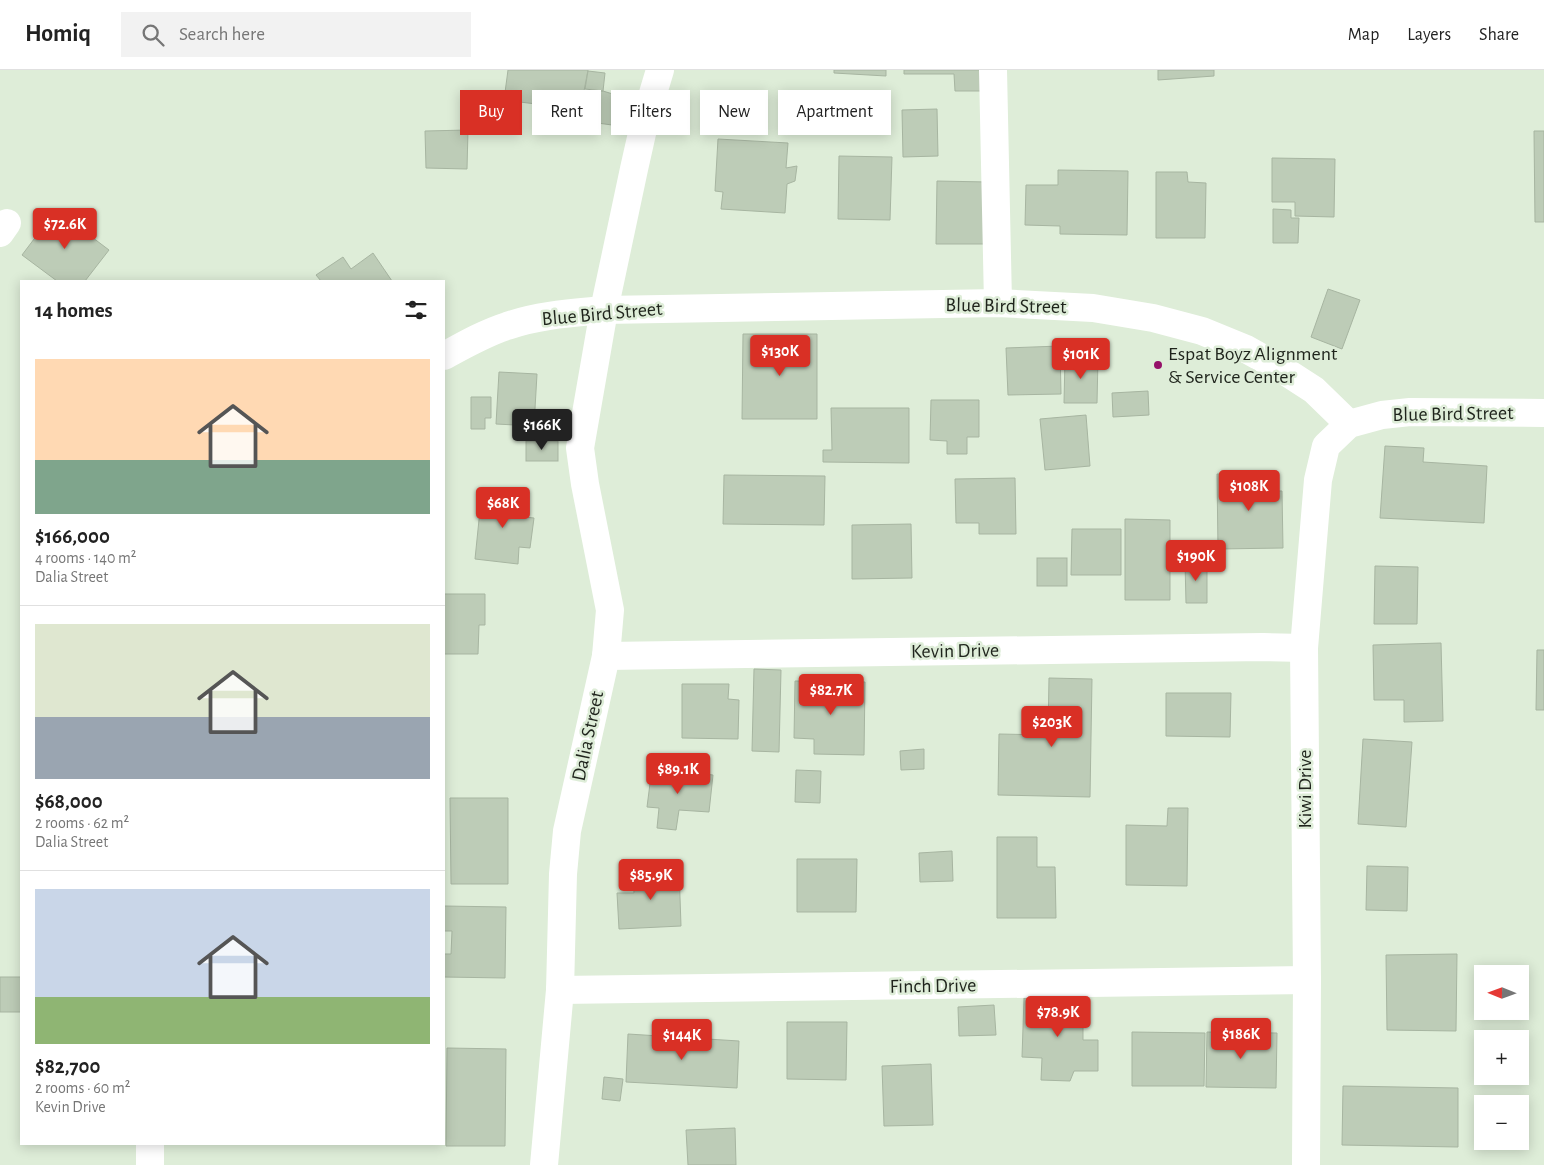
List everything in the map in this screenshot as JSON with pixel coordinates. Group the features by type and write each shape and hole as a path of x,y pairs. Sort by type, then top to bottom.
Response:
{"street":[{"name":"Dalia Street","path":"544,1165 560,990 563,874 567,831 606,656 610,610 585,484 580,448 604,310 645,120 660,70"},
{"path":"993,70 998,303"},
{"name":"Blue Bird Street","path":"445,355 508,326 552,315 604,310 998,303 1093,308 1153,318 1202,331 1246,349 1280,368 1314,390 1349,424 1382,415 1410,412 1544,413"},
{"name":"Kiwi Drive","path":"1306,1165 1304,648 1318,480 1326,446 1349,424"},
{"name":"Kevin Drive","path":"606,656 1304,648"},
{"name":"Finch Drive","path":"560,990 1306,980"},
{"path":"150,1145 150,1165"}],"building":[{"path":"508,70 588,70 584,90 532,90 532,104 522,102 522,90 505,90"},
{"path":"834,70 886,70 886,76 834,73"},
{"path":"904,70 999,70 999,91 955,91 954,74 904,74"},
{"path":"1158,70 1214,70 1214,76 1158,80"},
{"path":"588,71 605,73 603,91 585,89"},
{"path":"601,91 611,93 611,125 601,123"},
{"path":"937,109 938,156 903,157 902,110"},
{"path":"460,130 460,135 468,135 467,169 426,168 425,131"},
{"path":"1534,131 1544,131 1544,222 1535,222"},
{"path":"718,139 788,143 786,168 797,166 795,181 787,184 785,213 721,209 723,192 715,191"},
{"path":"839,156 892,157 890,220 838,219"},
{"path":"1272,158 1335,159 1334,217 1295,216 1295,202 1272,202"},
{"path":"1058,170 1128,171 1127,235 1060,234 1060,226 1025,225 1026,185 1058,185"},
{"path":"1156,172 1187,172 1188,182 1206,183 1205,238 1156,238"},
{"path":"937,181 988,182 986,244 936,244"},
{"path":"1273,209 1291,210 1291,218 1299,218 1298,243 1273,243"},
{"path":"56,210 109,250 86,280 56,280 22,255"},
{"path":"373,253 391,280 320,280 316,275 343,257 351,269"},
{"path":"1328,289 1360,300 1342,349 1311,337"},
{"path":"743,334 817,334 817,419 742,419"},
{"path":"1060,346 1061,394 1008,395 1006,348"},
{"path":"1065,357 1098,358 1097,403 1064,403"},
{"path":"499,372 537,374 534,426 496,424"},
{"path":"1148,391 1149,415 1113,417 1112,393"},
{"path":"471,397 491,397 491,418 485,418 485,429 471,429"},
{"path":"931,400 979,400 979,437 967,437 967,454 947,454 947,441 930,440"},
{"path":"831,408 909,408 909,463 823,462 823,450 832,450"},
{"path":"1086,415 1090,466 1045,470 1040,419"},
{"path":"526,441 558,441 558,461 526,461"},
{"path":"1385,446 1424,448 1423,462 1487,466 1484,523 1380,518"},
{"path":"1272,473 1273,491 1282,491 1283,548 1218,549 1217,474"},
{"path":"724,475 825,476 824,525 723,524"},
{"path":"1015,478 1016,534 979,534 979,523 956,523 955,479"},
{"path":"490,488 518,491 515,516 534,518 530,548 519,547 518,564 475,559 480,510 487,512"},
{"path":"1125,519 1170,520 1170,600 1125,600"},
{"path":"911,524 912,578 852,579 852,525"},
{"path":"1072,529 1121,529 1121,575 1071,575"},
{"path":"1037,558 1067,558 1067,586 1037,586"},
{"path":"1207,561 1207,603 1186,603 1185,562"},
{"path":"1375,566 1418,567 1417,624 1374,624"},
{"path":"445,594 485,594 485,625 479,625 478,654 445,654"},
{"path":"1441,643 1443,721 1404,722 1404,700 1374,700 1373,645"},
{"path":"1537,650 1544,650 1544,710 1536,710"},
{"path":"754,669 781,670 779,752 752,751"},
{"path":"1049,678 1092,679 1090,797 998,795 999,734 1048,735"},
{"path":"795,681 865,682 864,755 814,754 814,739 794,738"},
{"path":"682,684 729,684 728,699 739,700 738,739 682,738"},
{"path":"1166,693 1231,693 1230,737 1166,736"},
{"path":"1363,739 1412,742 1406,827 1358,824"},
{"path":"924,749 924,769 901,770 900,751"},
{"path":"652,768 713,775 709,812 679,810 676,830 657,828 659,808 647,807"},
{"path":"796,770 821,771 820,803 795,802"},
{"path":"450,798 508,798 508,884 451,884"},
{"path":"1168,808 1188,808 1187,886 1126,885 1126,825 1167,826"},
{"path":"997,837 1037,837 1037,867 1055,867 1056,918 997,918"},
{"path":"952,851 953,881 920,882 919,853"},
{"path":"797,859 857,859 856,912 797,912"},
{"path":"1367,866 1408,867 1407,911 1366,910"},
{"path":"679,869 681,926 619,929 617,893 634,893 633,871"},
{"path":"445,906 506,907 505,978 445,977 445,954 451,954 452,931 445,931"},
{"path":"1457,954 1456,1031 1387,1030 1386,955"},
{"path":"0,977 20,977 20,1012 0,1012"},
{"path":"1024,998 1083,1000 1083,1040 1098,1040 1098,1071 1074,1071 1070,1081 1041,1080 1042,1058 1022,1057"},
{"path":"994,1005 996,1035 959,1036 958,1007"},
{"path":"787,1022 847,1022 846,1080 787,1079"},
{"path":"1132,1032 1205,1033 1204,1086 1132,1086"},
{"path":"1207,1032 1277,1033 1276,1088 1206,1087"},
{"path":"628,1034 739,1041 737,1088 626,1082"},
{"path":"447,1048 506,1049 505,1146 446,1146"},
{"path":"931,1064 933,1125 884,1126 882,1066"},
{"path":"604,1077 623,1079 620,1101 602,1099"},
{"path":"1343,1086 1458,1088 1458,1147 1342,1145"},
{"path":"735,1128 736,1165 688,1165 686,1130"}],"place":[{"name":"Espat Boyz Alignment & Service Center","path":"1158,365"}]}
